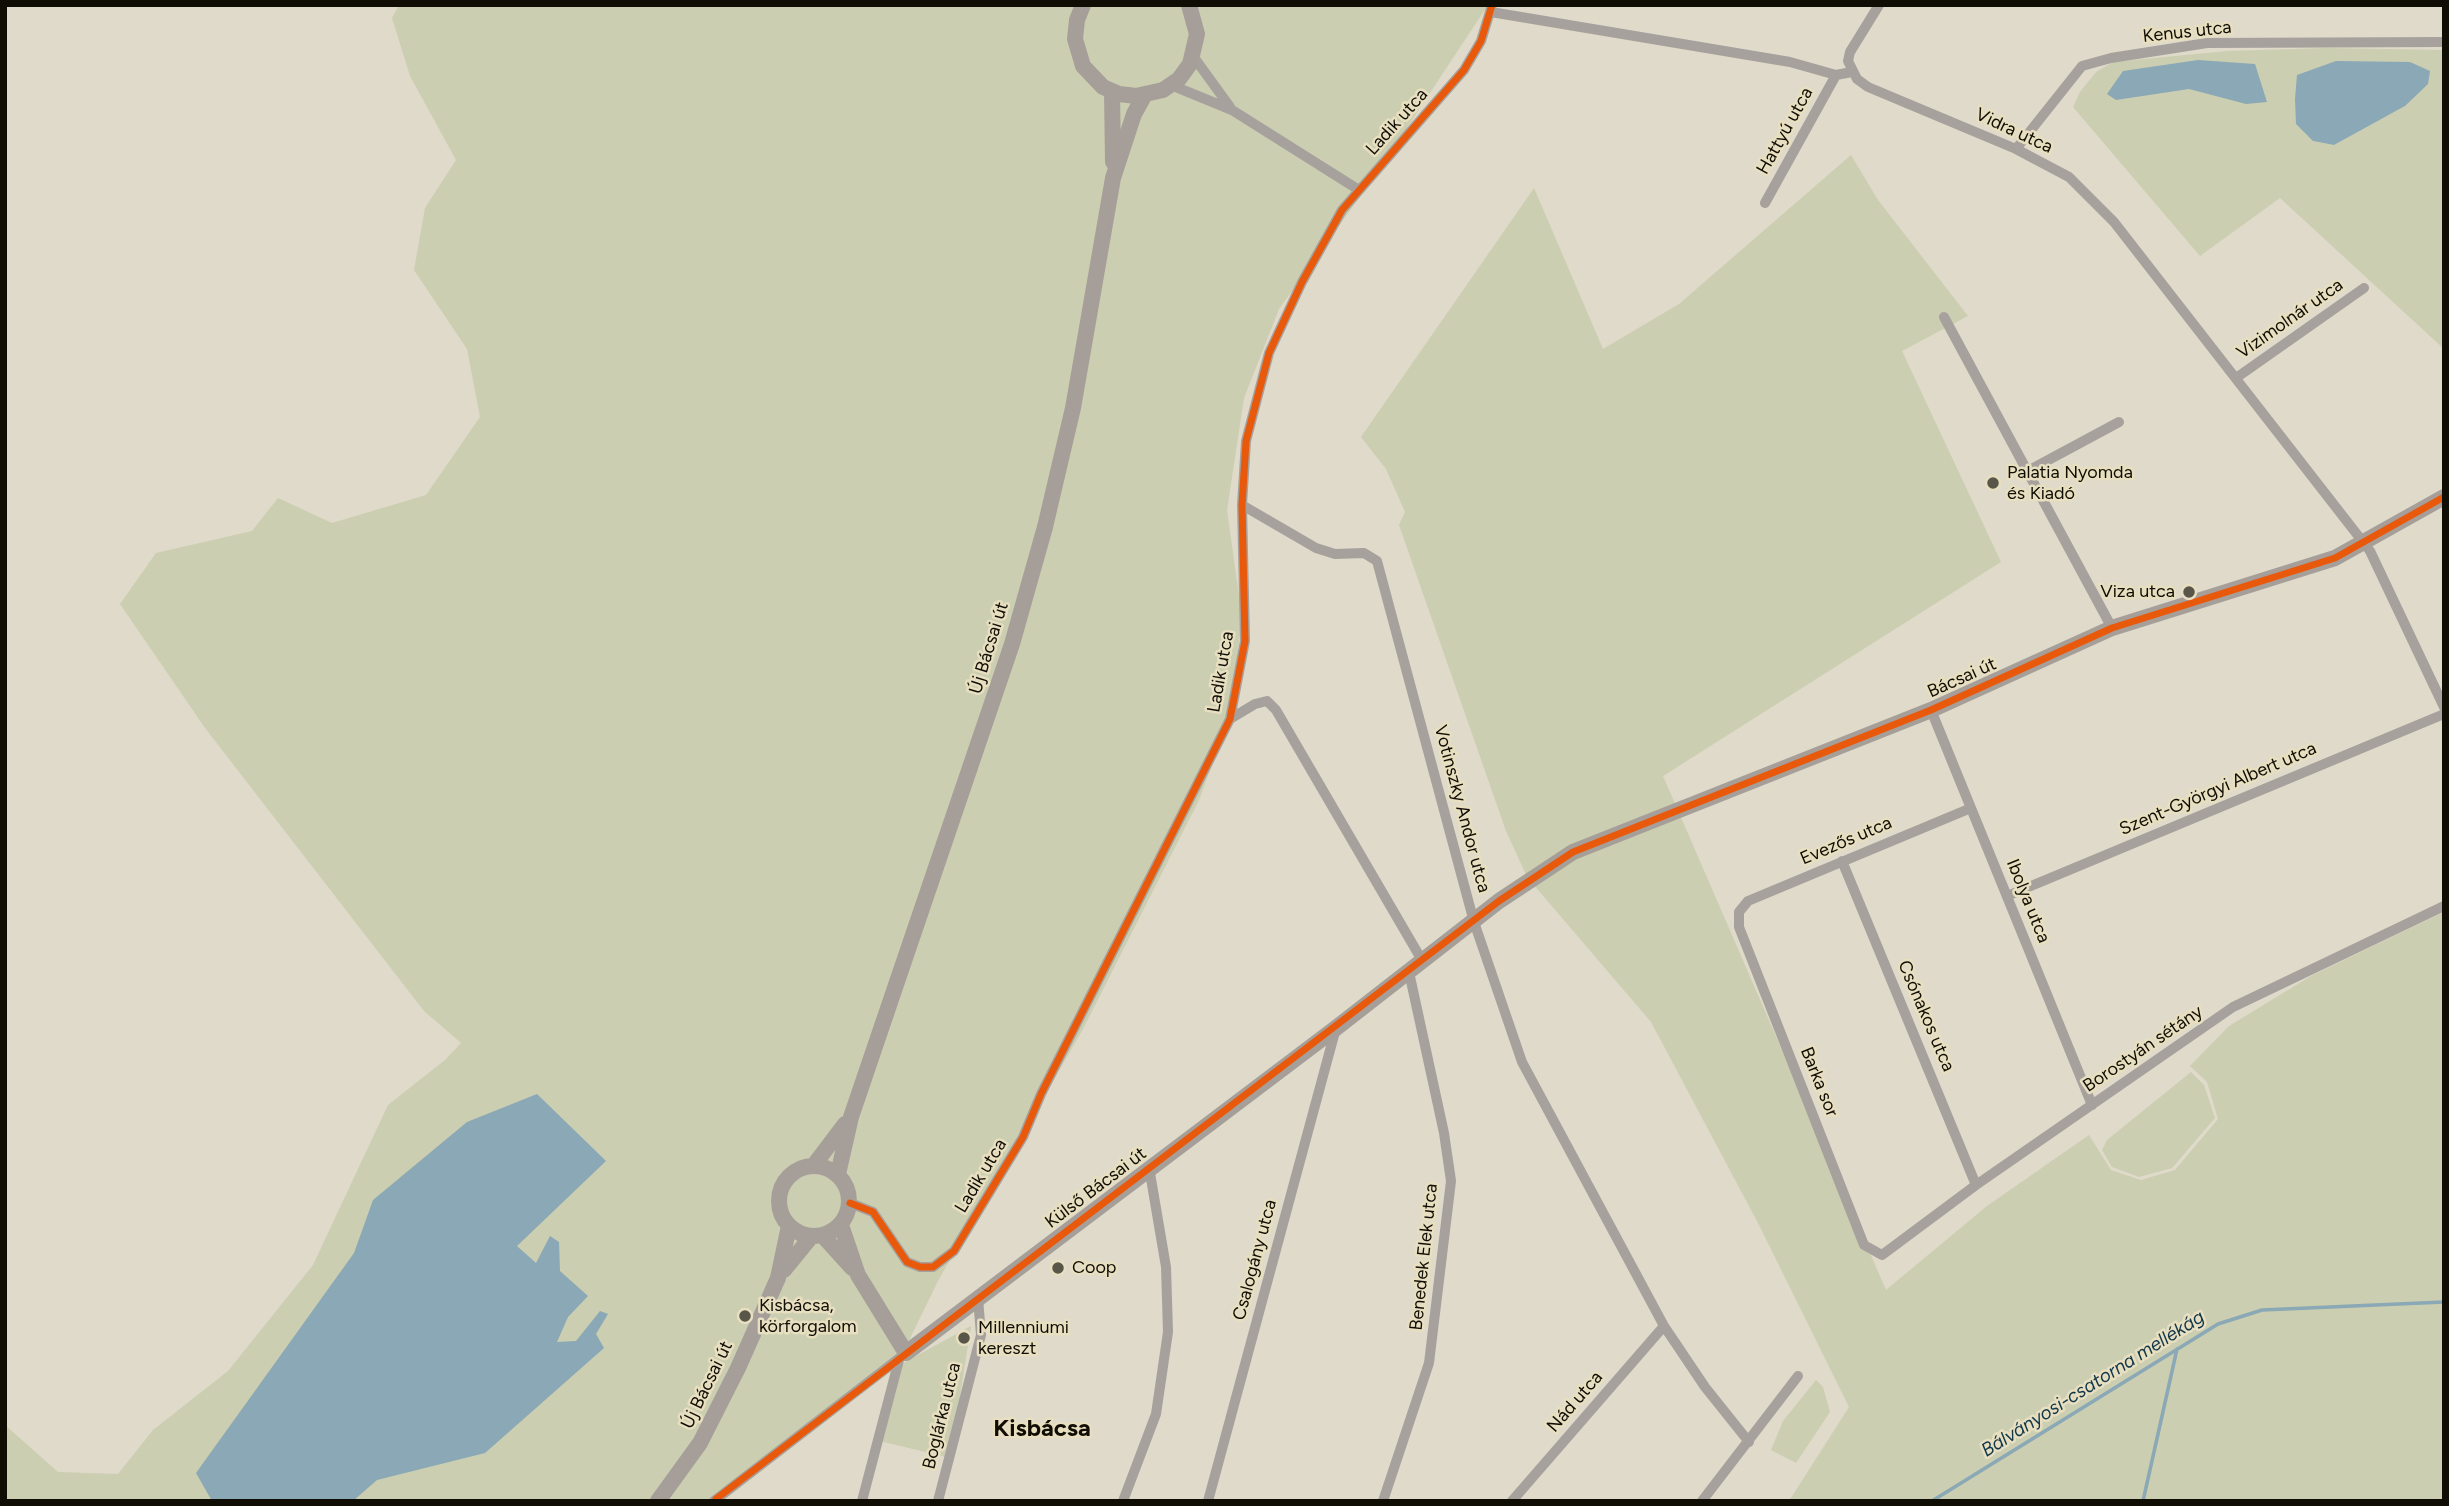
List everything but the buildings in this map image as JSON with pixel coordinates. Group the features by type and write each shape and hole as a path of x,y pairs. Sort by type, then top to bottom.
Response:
{"main road":[{"path":"1083,5 1075,29 1079,57 1095,81 1112,91 1144,96 1171,85 1185,72 1194,56 1200,5"},
{"path":"1189,5 1196,23"},
{"name":"Új Bácsai út","path":"1112,91 1113,178"},
{"name":"Új Bácsai út","path":"838,1174 851,1117 1012,644 1045,527 1073,408 1113,178 1134,114 1144,96"},
{"name":"Bácsai út","path":"1499,901 1573,852 1931,710 2112,628 2306,568 2365,544 2444,497"},
{"name":"Külső Bácsai út","path":"902,1357 1149,1167 1423,962 1499,901"},
{"name":"Új Bácsai út","path":"658,1501 700,1443 738,1368 778,1278 789,1227 779,1205 779,1193 792,1173 814,1165 851,1117"},
{"path":"814,1165 838,1174 848,1191 850,1203 841,1225 858,1275 902,1357"},
{"name":"Új Bácsai út","path":"778,1278 817,1236 841,1225"},
{"path":"789,1227 817,1236 858,1275"}],"street":[{"path":"1492,9 1790,62 1836,75 1852,72 1850,51 1879,5"},
{"name":"Ladik utca","path":"850,1203 873,1212 903,1257 914,1265 933,1268 948,1259 1023,1137 1041,1094 1230,719 1245,641 1242,505 1246,441 1269,353 1309,270 1342,210 1464,70 1481,41 1492,9"},
{"name":"Kenus utca","path":"2016,149 2082,66 2111,58 2207,43 2444,42"},
{"path":"1194,56 1232,110"},
{"name":"Vidra utca","path":"1852,72 1868,87 2016,149 2069,177 2113,222 2365,544 2444,707"},
{"name":"Hattyú utca","path":"1765,203 1836,75"},
{"path":"1171,85 1232,110 1359,190"},
{"name":"Vizimolnár utca","path":"2236,378 2364,288"},
{"path":"1944,317 2112,628"},
{"path":"2026,472 2119,422"},
{"name":"Votinszky Andor utca","path":"1242,505 1316,548 1335,554 1364,554 1377,561 1474,922 1522,1062 1664,1326 1705,1387 1749,1442"},
{"path":"1230,719 1255,704 1267,701 1276,710 1423,962"},
{"name":"Ibolya utca","path":"1931,710 2092,1105"},
{"name":"Szent-Györgyi Albert utca","path":"2007,896 2444,714"},
{"name":"Evezős utca","path":"1739,912 1748,901 1971,808"},
{"name":"Csónakos utca","path":"1842,861 1976,1185"},
{"name":"Borostyán sétány","path":"1882,1255 1976,1185 2233,1007 2444,906"},
{"name":"Barka sor","path":"1739,912 1739,927 1864,1245 1882,1255"},
{"name":"Benedek Elek utca","path":"1383,1501 1429,1363 1451,1181 1444,1133 1409,972"},
{"name":"Csalogány utca","path":"1208,1501 1336,1028"},
{"path":"1123,1501 1156,1414 1168,1332 1166,1267 1149,1167"},
{"name":"Boglárka utca","path":"938,1501 981,1335 978,1298"},
{"name":"Nád utca","path":"1512,1501 1664,1326"},
{"path":"862,1501 902,1357"},
{"name":"Külső Bácsai út","path":"715,1500 902,1357"},
{"path":"1702,1501 1798,1376"}],"green space":[{"path":"399,5 1488,5 1377,173 1279,309 1244,398 1227,510 1242,618 1230,717 1199,800 1083,1029 939,1279 896,1367 971,1326 950,1458 876,1440 892,1371 717,1501 5,1501 5,1425 58,1472 118,1474 153,1430 228,1371 313,1265 388,1105 445,1060 461,1043 424,1011 205,728 120,604 156,553 252,531 278,498 332,523 426,495 480,417 467,349 414,270 425,208 456,160 410,76 392,18"},
{"path":"2326,48 2444,50 2444,349 2280,198 2200,256 2073,107 2080,92 2096,72 2113,62 2227,51","holes":["2405,106 2334,145 2313,141"]},
{"path":"1851,155 1878,200 1968,316 1902,351 2001,562 1663,776 1886,1290 1987,1206 2089,1135 2111,1170 2141,1180 2175,1170 2218,1119 2207,1082 2190,1066 2229,1026 2311,976 2444,912 2444,1501 1789,1501 1849,1407 1758,1223 1651,1022 1527,877 1506,831 1399,525 1405,512 1386,469 1361,437 1534,188 1603,349 1679,304"},
{"path":"2191,1072 2204,1085 2215,1118 2172,1168 2139,1177 2112,1167 2102,1150 2107,1140"},
{"path":"1816,1380 1823,1387 1830,1412 1796,1463 1771,1450 1783,1421"}],"water":[{"path":"2198,60 2255,64 2267,102 2246,104 2189,89 2116,100 2107,94 2123,71"},
{"path":"2336,61 2410,62 2430,71 2428,84 2405,106 2334,145 2313,141 2296,124 2297,75"},
{"path":"537,1094 606,1161 517,1246 536,1263 550,1236 559,1242 560,1271 588,1296 568,1317 557,1342 576,1341 600,1311 608,1314 596,1334 604,1348 485,1453 377,1480 353,1501 212,1501 196,1473 354,1253 373,1200 467,1122"}],"waterway":[{"name":"Bálványosi-csatorna mellékág","path":"1932,1501 2218,1324 2262,1310 2444,1302"},
{"path":"2143,1501 2177,1349"}],"cycle path":[{"path":"850,1203 873,1212 907,1262 920,1267 933,1267 954,1251 1023,1137 1041,1094 1230,719 1245,641 1242,505 1246,441 1269,353 1302,282 1342,210 1464,70 1481,41 1492,5"},
{"path":"716,1499 1499,901 1573,852 1931,710 2112,628 2335,558 2444,497"}],"place":[{"name":"Palatia Nyomda és Kiadó","path":"1993,483"},
{"name":"Viza utca","path":"2189,592"},
{"name":"Coop","path":"1058,1268"},
{"name":"Kisbácsa, körforgalom","path":"745,1316"},
{"name":"Millenniumi kereszt","path":"964,1338"}],"district":[{"name":"Kisbácsa","path":"1042,1429"}]}
